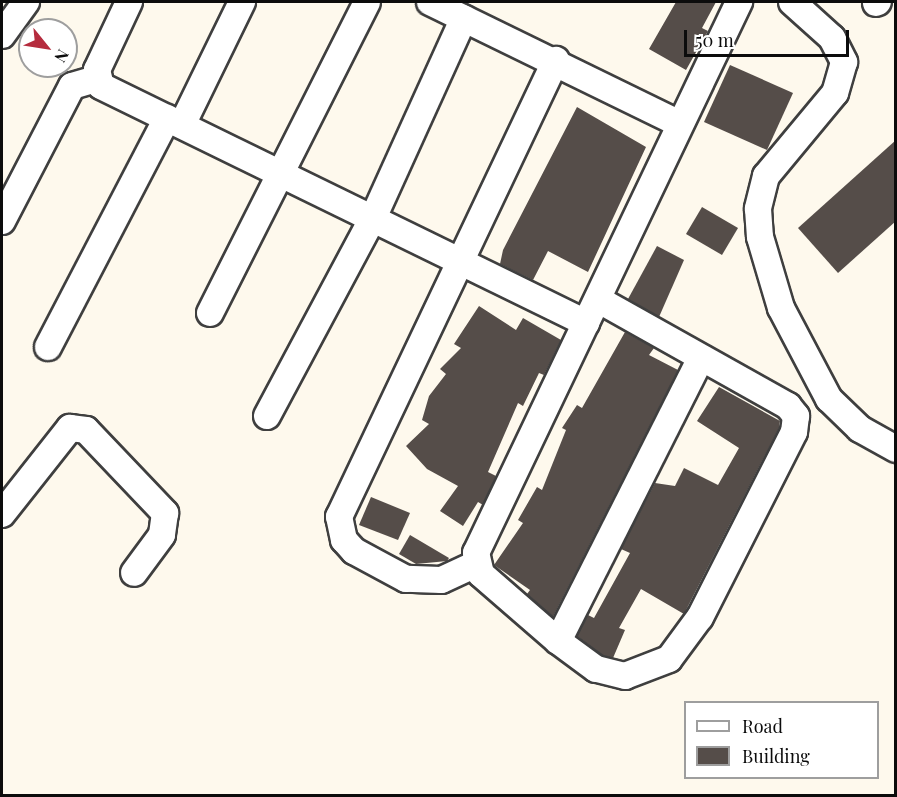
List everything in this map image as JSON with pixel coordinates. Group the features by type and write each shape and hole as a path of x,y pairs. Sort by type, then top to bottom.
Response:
{"street":[{"path":"2,35 26,2"},
{"path":"96,79 129,2"},
{"path":"48,347 242,2"},
{"path":"210,313 278,170 367,2"},
{"path":"430,2 556,60 680,124"},
{"path":"476,564 480,539 599,300 739,2"},
{"path":"792,2 832,38 844,62 835,93 766,176 758,209 760,237 781,308 829,399 860,429 896,449"},
{"path":"267,416 374,216 464,18"},
{"path":"476,564 441,580 406,579 354,551 339,523 465,260 556,60"},
{"path":"2,221 72,86 96,79 175,121 465,260 586,323"},
{"path":"476,564 558,641 614,676 657,667 679,648 735,557 794,432 796,416 788,406 599,300"},
{"path":"558,641 701,358"},
{"path":"2,514 70,428 80,427 101,442 165,513 162,535 134,573"}],"building":[{"path":"676,2 716,2 702,28 708,31 686,70 649,49"},
{"path":"730,65 793,93 767,150 704,122"},
{"path":"577,107 646,147 588,272 548,251 533,280 500,264 503,250"},
{"path":"896,140 896,221 838,273 798,228"},
{"path":"702,207 738,228 722,255 686,234"},
{"path":"657,246 684,260 659,317 628,299"},
{"path":"479,306 516,330 523,318 561,340 544,375 539,373 523,406 518,403 488,472 496,476 483,505 478,502 463,526 440,511 458,486 427,469 406,446 429,424 422,420 429,396 446,374 440,369 461,348 454,344"},
{"path":"625,332 654,348 649,355 678,370 553,617 527,594 530,590 494,565 523,523 518,520 537,487 542,490 566,430 562,428 577,405 582,408"},
{"path":"719,387 780,421 779,428 684,614 641,589 619,628 625,630 613,658 602,655 577,636 588,615 594,618 630,553 621,549 655,483 675,486 684,468 718,485 739,448 697,421"},
{"path":"371,497 410,513 398,540 359,525"},
{"path":"410,535 449,558 447,561 416,564 399,554"}]}
